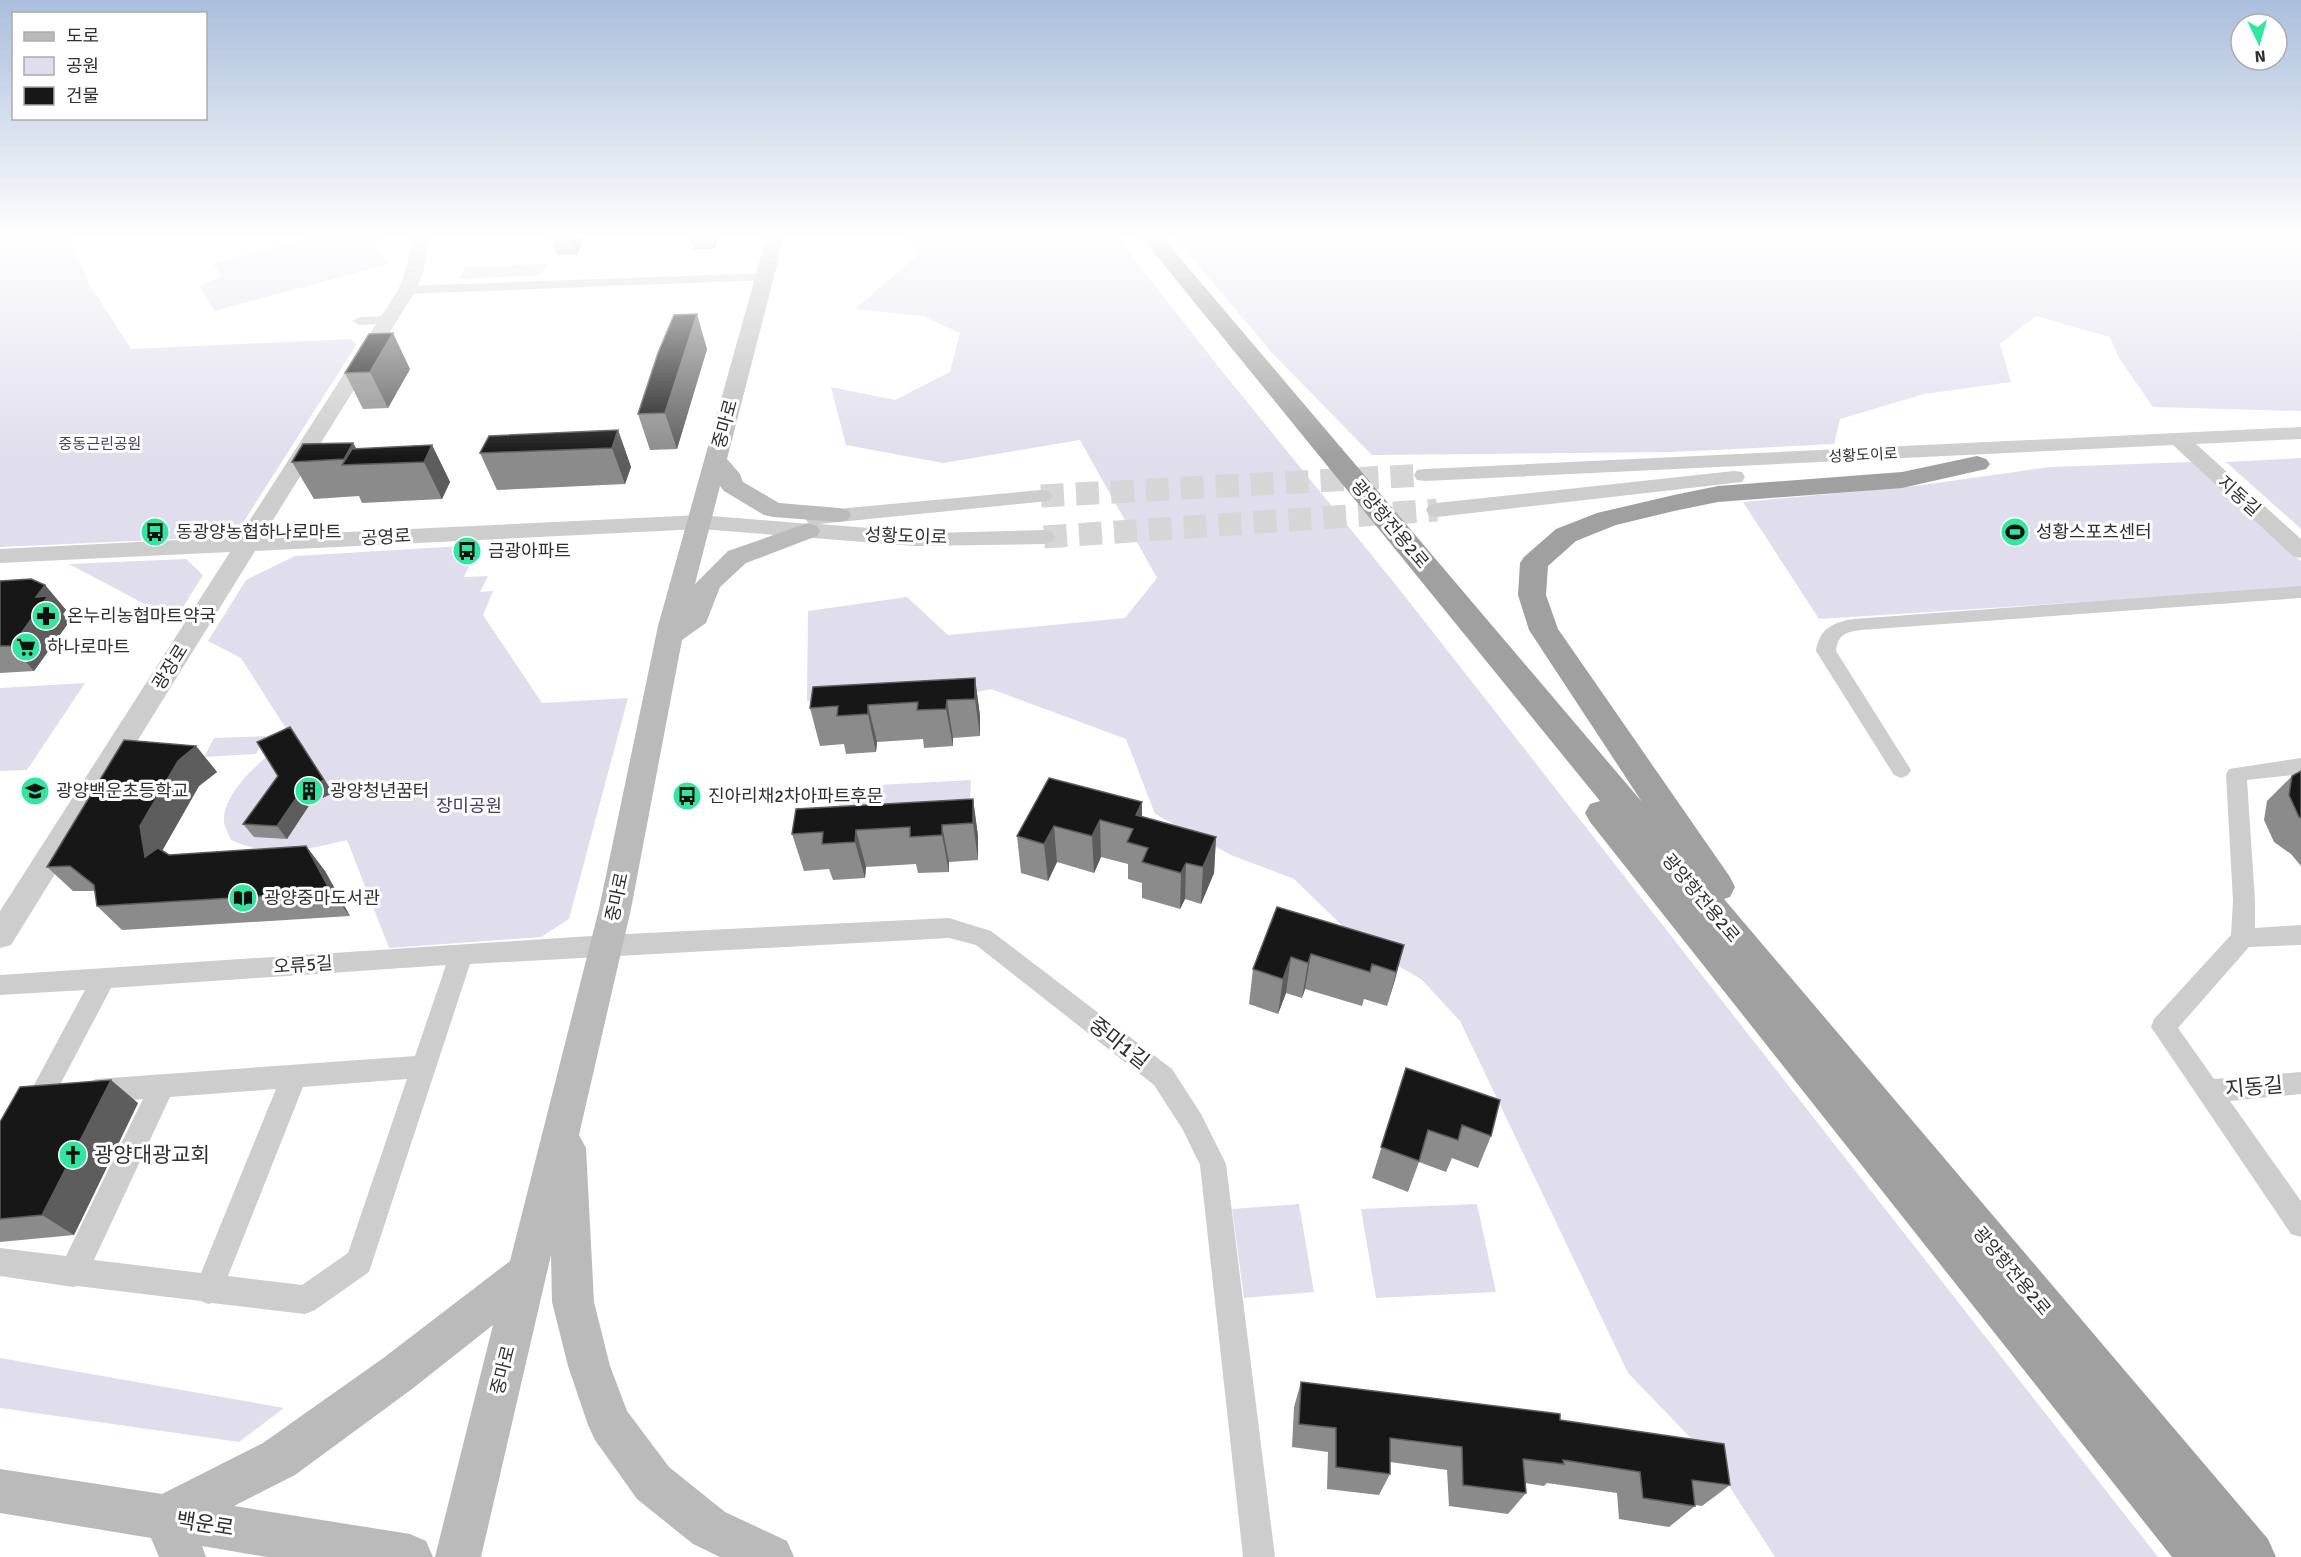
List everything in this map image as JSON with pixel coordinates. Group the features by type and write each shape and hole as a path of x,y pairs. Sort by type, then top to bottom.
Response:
{"highway":[{"name":"광양항전용2로","path":"1195,311 2196,1547"},
{"name":"광양항전용2로","path":"1212,311 2250,1557"},
{"path":"1820,1041 1544,630 1532,595 1534,563 1566,535 1607,519 1674,503 1718,494 1902,480 1977,464"}],"main road":[{"name":"중마로","path":"458,1557 606,945 669,636 755,311"},
{"path":"716,459 728,474 732,486 773,510 838,515"},
{"path":"669,636 697,617 708,584 737,556 808,531"},
{"path":"566,1113 573,1302 589,1366 610,1425 653,1483 709,1528 771,1557"},
{"path":"183,1557 165,1517 279,1459 397,1374 527,1273"},
{"name":"백운로","path":"0,1491 410,1557"}],"street":[{"name":"광장로","path":"0,936 394,311"},
{"path":"359,321 388,320"},
{"name":"성황도이로","path":"1437,510 1726,478 1977,464 2301,433"},
{"name":"성황도이로","path":"1425,475 2184,446 2301,447"},
{"name":"지동길","path":"2184,446 2301,551"},
{"name":"성황도이로","path":"768,525 838,515 1041,496"},
{"name":"공영로","path":"0,556 700,522"},
{"name":"성황도이로","path":"700,522 768,525 808,531 917,539 1044,537"},
{"path":"1901,770 1826,651 1828,635 1842,626 2301,592"},
{"path":"2301,766 2236,774 2244,901 2243,938 2163,1028 2301,1224"},
{"name":"중마1길","path":"606,945 949,928 983,938 1163,1077 1192,1122 1213,1164 1259,1557"},
{"path":"2243,938 2301,935"},
{"name":"오류5길","path":"0,985 606,945"},
{"path":"0,1262 208,1290 305,1300 359,1262 461,955"},
{"path":"21,1133 104,978"},
{"path":"41,1096 422,1067"},
{"path":"208,1290 294,1077"},
{"name":"지동길","path":"2207,1091 2301,1083"},
{"path":"73,1273 162,1086"}],"green space":[{"name":"중동근린공원","path":"0,311 107,311 131,349 351,339 357,344 241,526 222,537 0,547"},
{"path":"871,311 1175,311 1396,585 2158,1557 1775,1557 1712,1460 1628,1373 1460,1021 1421,979 1362,945 1294,879 1231,855 1155,814 1126,739 991,689 934,701 807,701 808,611 907,597 948,635 1125,618 1157,578 1080,440 943,463 846,445 831,387 895,400 950,372 960,333 923,316"},
{"path":"1236,311 2301,311 2301,411 2153,407 2119,358 2110,337 2036,316 2000,344 2011,382 1924,394 1840,419 1834,444 1672,452 1372,455 1273,354"},
{"path":"2301,458 2301,529 2226,462"},
{"name":"성황스포츠센터","path":"2192,462 2301,561 2301,588 1819,619 1743,502 1915,486 2050,467"},
{"name":"장미공원","path":"479,545 464,577 488,576 480,592 493,591 483,615 542,703 628,698 569,919 541,937 389,948 347,840 317,847 275,851 246,846 231,840 224,822 225,810 230,798 259,763 292,738 241,658 208,641 246,580 295,556"},
{"path":"186,559 203,575 175,620 69,564"},
{"path":"85,683 27,770 0,771 0,688"},
{"path":"266,736 256,754 204,757 214,738"},
{"path":"971,780 969,825 836,831 841,787"},
{"path":"1299,1204 1314,1292 1244,1298 1232,1209"},
{"path":"1477,1204 1496,1292 1376,1298 1361,1209"},
{"path":"0,1358 284,1408 239,1442 0,1408"}],"building":[{"path":"697,314 665,413 638,414 658,353 674,315"},
{"path":"393,333 370,372 345,373 369,334"},
{"path":"618,430 612,448 480,453 489,436"},
{"path":"353,443 344,459 292,462 303,444"},
{"path":"432,445 424,462 342,465 352,449"},
{"path":"31,579 45,585 36,597 48,596 12,646 0,646 0,581"},
{"path":"975,678 975,699 947,700 946,709 917,710 918,702 868,705 868,714 837,716 838,706 810,708 813,687"},
{"name":"광양청년꿈터","path":"290,727 324,780 301,791 277,826 243,824 278,776 257,742"},
{"path":"124,740 196,746 178,761 140,826 145,857 158,848 169,855 306,846 331,892 97,906 94,885 70,866 47,867"},
{"path":"2301,771 2301,818 2289,795 2292,776"},
{"path":"1049,778 1142,802 1136,815 1216,837 1203,867 1186,863 1181,873 1142,862 1148,848 1127,842 1133,829 1100,820 1092,836 1054,826 1044,844 1017,836"},
{"path":"973,799 973,823 942,825 942,835 910,837 910,827 856,830 855,842 822,844 823,832 792,834 796,809"},
{"path":"1277,907 1404,945 1396,972 1372,964 1370,972 1311,954 1308,963 1291,957 1283,979 1253,969"},
{"path":"1406,1068 1500,1100 1491,1136 1462,1125 1458,1140 1428,1130 1419,1161 1381,1147"},
{"path":"111,1080 42,1215 0,1219 0,1122 20,1087"},
{"path":"1301,1382 1560,1414 1560,1420 1724,1444 1730,1485 1692,1480 1695,1506 1643,1498 1640,1472 1563,1460 1564,1464 1523,1459 1526,1493 1463,1485 1462,1447 1390,1438 1390,1474 1336,1467 1336,1428 1299,1424"}],"tunnel":[{"path":"1041,496 1425,475"},
{"path":"1044,537 1437,510"}],"place":[{"name":"동광양농협하나로마트","path":"155,532"},
{"name":"성황스포츠센터","path":"2015,532"},
{"name":"금광아파트","path":"467,551"},
{"name":"온누리농협마트약국","path":"46,616"},
{"name":"하나로마트","path":"26,647"},
{"name":"광양백운초등학교","path":"35,791"},
{"name":"광양청년꿈터","path":"309,791"},
{"name":"진아리채2차아파트후문","path":"687,796"},
{"name":"광양중마도서관","path":"243,898"},
{"name":"광양대광교회","path":"73,1155"}]}
